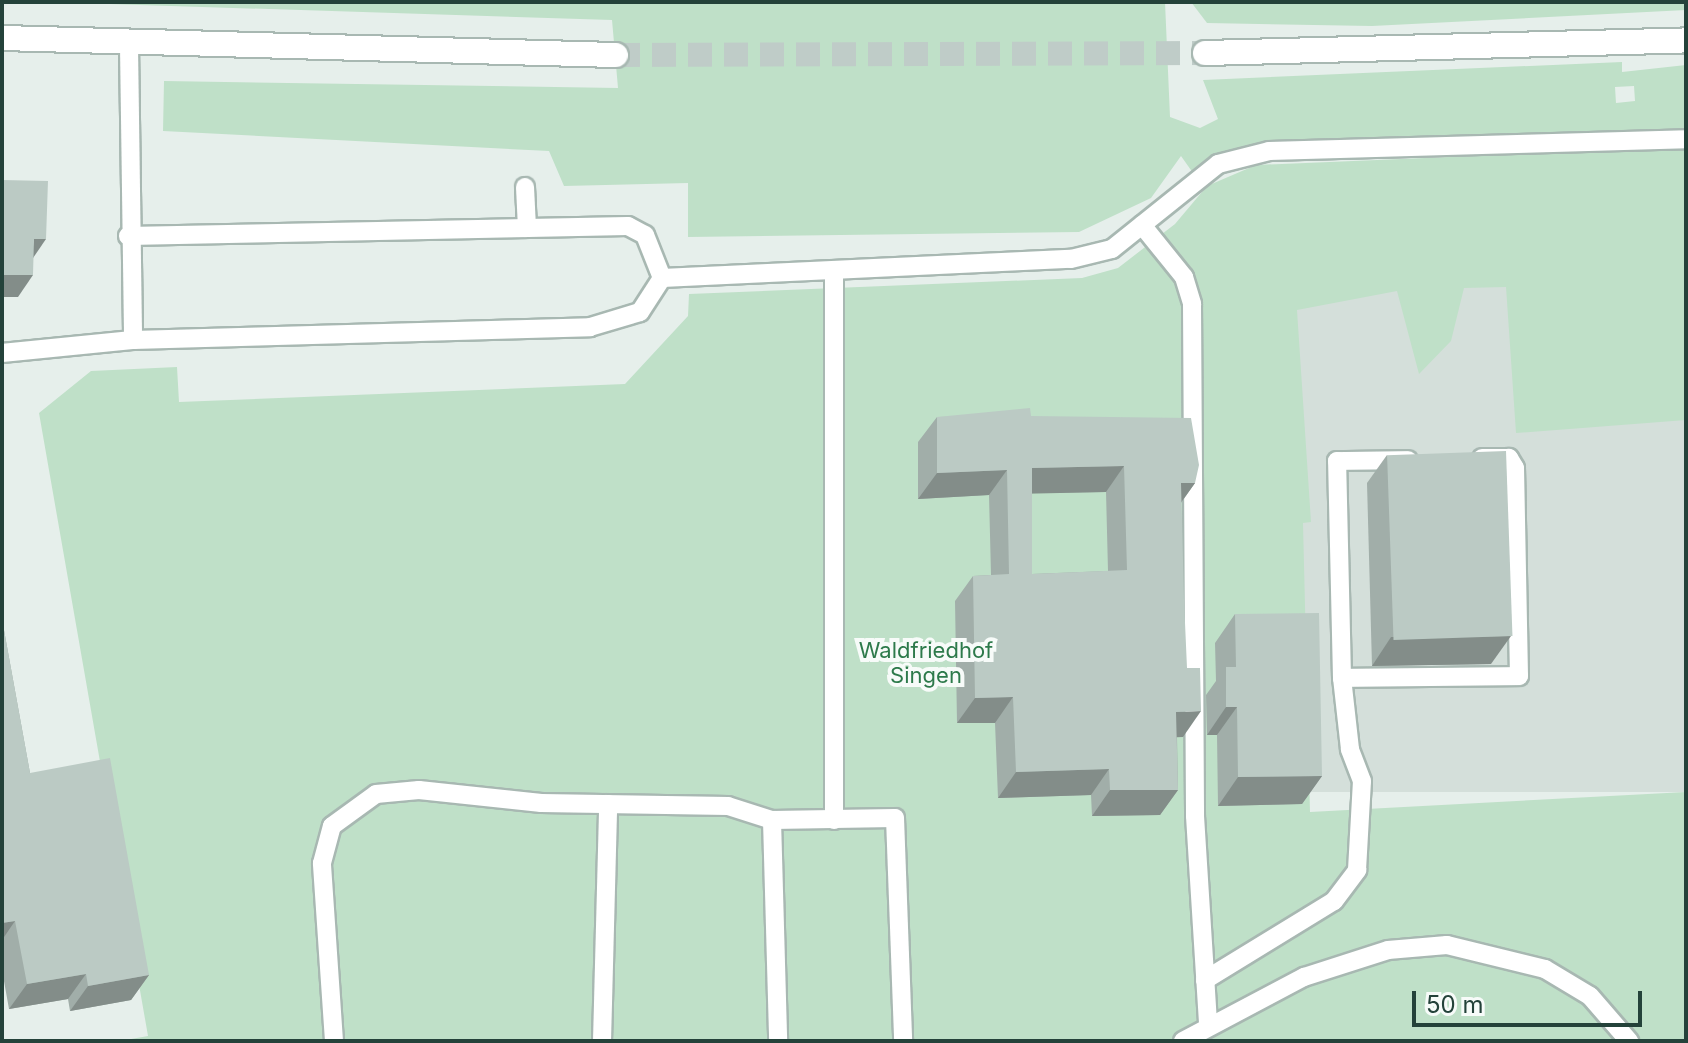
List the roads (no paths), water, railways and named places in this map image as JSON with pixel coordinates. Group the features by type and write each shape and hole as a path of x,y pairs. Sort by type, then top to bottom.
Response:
{"main road":[{"path":"2,38 129,46 616,55"},
{"path":"1205,53 1686,40"}],"lane":[{"path":"129,46 128,236 133,340"},
{"path":"662,278 1071,259 1112,249 1218,164 1269,151 1686,139"},
{"path":"525,187 527,228"},
{"path":"1142,225 1184,277 1192,304 1195,816 1208,1025"},
{"path":"128,236 628,226 645,235 662,278"},
{"path":"834,272 834,820"},
{"path":"2,353 133,340 590,327 640,312 662,278"},
{"path":"1342,678 1519,676 1515,468 1509,458 1462,459"},
{"path":"1205,980 1334,901 1357,870 1362,781 1350,749 1342,678 1337,461 1431,459"},
{"path":"334,1041 322,863 332,826 353,805 376,794 419,790 608,804 728,806 772,820 895,818 903,1041"},
{"path":"602,1041 608,804"},
{"path":"772,820 778,1041"},
{"path":"1183,1041 1208,1025 1304,977 1388,950 1447,945 1545,969 1590,996 1629,1041"}],"tunnel":[{"path":"616,55 1205,53"}],"park label":[{"name":"Waldfriedhof Singen","path":"926,662"}]}
